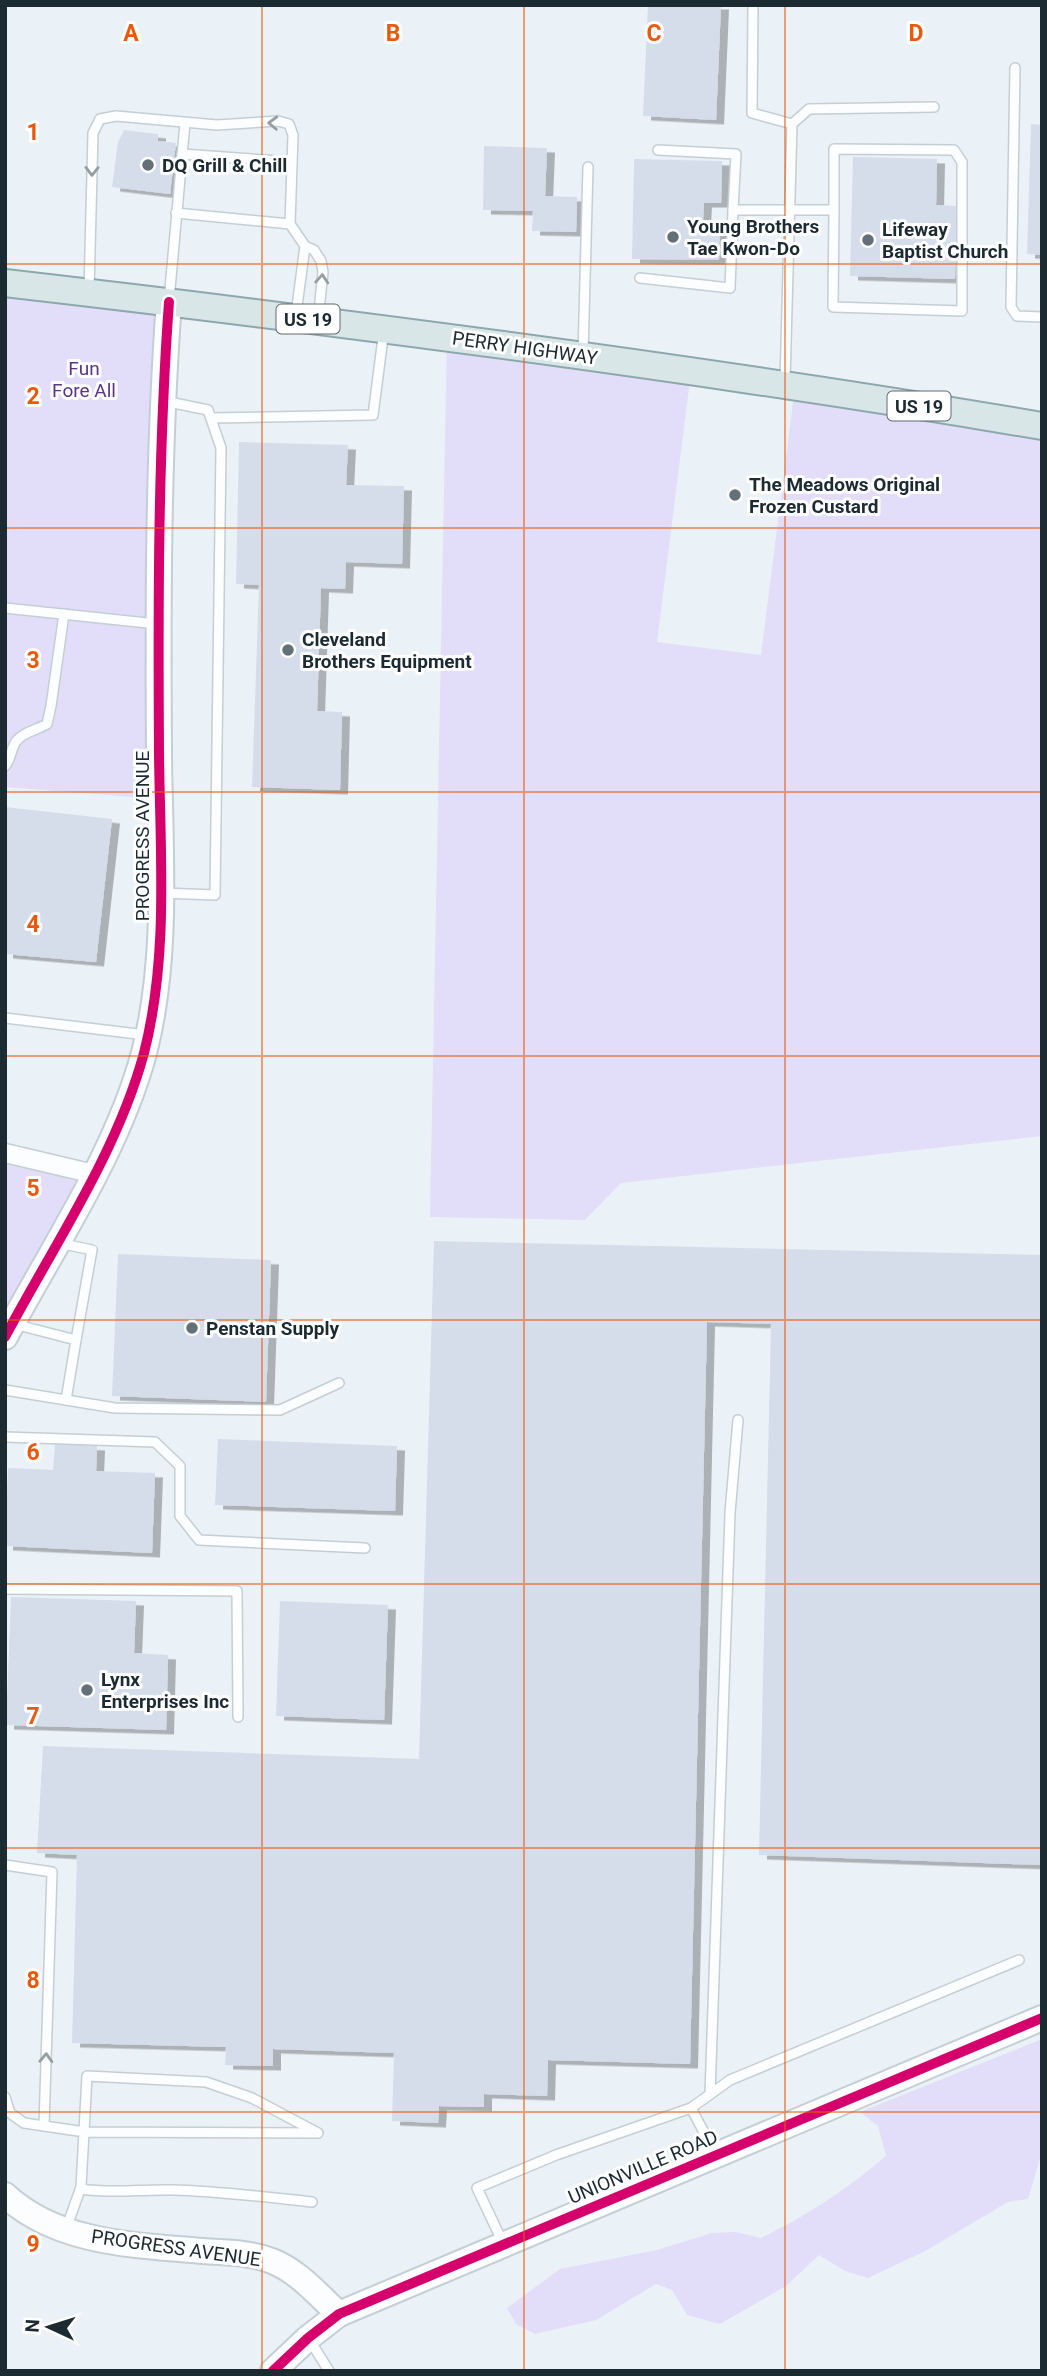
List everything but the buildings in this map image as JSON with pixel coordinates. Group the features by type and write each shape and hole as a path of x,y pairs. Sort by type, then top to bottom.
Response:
{"main road":[{"name":"PERRY HIGHWAY","path":"5,283 307,319 583,356 1042,426"}],"street":[{"name":"PROGRESS AVENUE","path":"9,1330 94,1174 126,1108 148,1035 158,952 160,893 159,624 163,401 169,302"},
{"path":"5,1153 94,1174"},
{"name":"UNIONVILLE ROAD","path":"273,2371 339,2314 1042,2018"},
{"name":"PROGRESS AVENUE","path":"5,2195 26,2211 65,2231 115,2242 237,2253 271,2261 298,2276 339,2314"}],"lane":[{"path":"753,5 752,113 792,124"},
{"path":"1015,68 1011,307 1017,316 1042,317"},
{"path":"784,386 792,124 809,109 934,107"},
{"path":"89,293 93,133 100,119 116,116 217,125 278,121 289,124 293,135 290,224 305,246 318,254 323,267 307,319"},
{"path":"169,302 185,123"},
{"path":"834,149 954,150 962,162 962,312 833,307 834,210 834,149"},
{"path":"640,278 730,288 736,154 658,150"},
{"path":"182,154 292,162"},
{"path":"583,356 588,167"},
{"path":"733,210 834,210"},
{"path":"176,213 290,224"},
{"path":"305,246 307,319"},
{"path":"211,418 373,415 385,329"},
{"path":"160,893 215,895 220,448 208,410 163,401"},
{"path":"5,608 159,624"},
{"path":"5,766 10,760 14,744 23,735 47,723 64,614"},
{"path":"5,1018 148,1035"},
{"path":"57,1242 92,1251 65,1400"},
{"path":"9,1330 76,1340"},
{"path":"5,1390 115,1408 280,1410 339,1383"},
{"path":"710,2094 730,1513 738,1420"},
{"path":"5,1437 155,1442 180,1466 180,1516 199,1540 365,1548"},
{"path":"5,1589 237,1591 238,1717"},
{"path":"5,1865 52,1872 44,2126"},
{"path":"504,2244 477,2188 556,2155 691,2108 730,2080 1019,1960"},
{"path":"5,2097 10,2113 24,2123 85,2132 318,2133 252,2098 205,2081 87,2076 85,2132 81,2189 65,2231"},
{"path":"691,2108 716,2155"},
{"path":"81,2189 107,2193 151,2189 210,2191 312,2202"},
{"path":"308,2338 330,2371"}],"green space":[{"name":"Fun Fore All","path":"5,283 169,302 159,799 5,787"},
{"path":"447,336 691,372 657,642 761,655 795,387 1042,426 1042,1136 621,1183 585,1220 430,1217"},
{"path":"5,1153 94,1174 5,1352"},
{"path":"1042,2039 1042,2152 1028,2199 1008,2202 927,2250 868,2278 845,2271 819,2255 786,2286 720,2324 687,2315 672,2290 656,2284 596,2320 535,2334 516,2324 507,2308 560,2269 657,2250 712,2233 736,2232 761,2238 826,2201 886,2156 878,2126 860,2112"}],"cycle path":[{"path":"5,1337 83,1198 118,1127 144,1053 152,1016 161,904 160,528 169,302"},
{"path":"273,2371 339,2314 1042,2018"}],"place":[{"name":"DQ Grill & Chill","path":"148,165"},
{"name":"Young Brothers Tae Kwon-Do","path":"673,237"},
{"name":"Lifeway Baptist Church","path":"868,240"},
{"name":"The Meadows Original Frozen Custard","path":"735,495"},
{"name":"Cleveland Brothers Equipment","path":"288,650"},
{"name":"Penstan Supply","path":"192,1328"},
{"name":"Lynx Enterprises Inc","path":"87,1690"}]}
